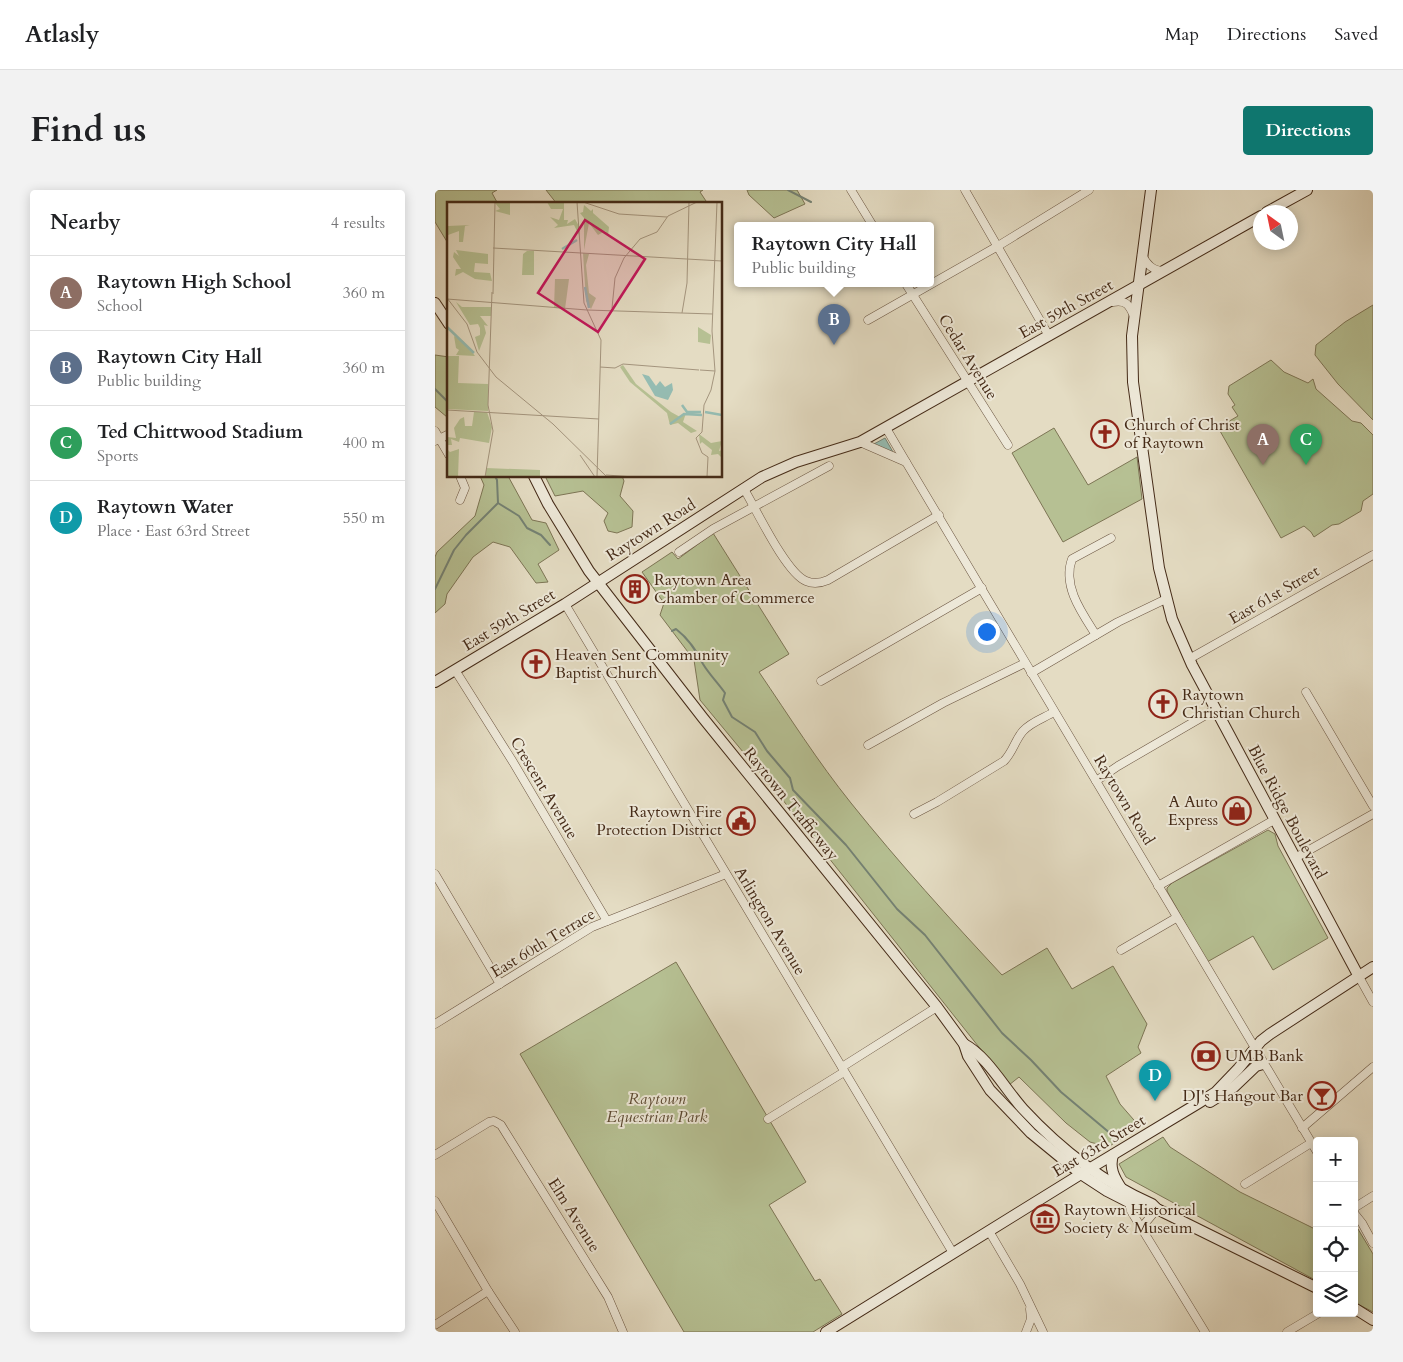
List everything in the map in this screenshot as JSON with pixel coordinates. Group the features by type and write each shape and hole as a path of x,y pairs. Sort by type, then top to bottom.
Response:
{"street":[{"path":"851,190 871,222"},
{"path":"965,190 1049,336"},
{"path":"934,282 998,246 1089,190"},
{"name":"Blue Ridge Boulevard","path":"1151,190 1132,336 1133,382 1159,568 1166,599 1189,659 1358,975"},
{"path":"1280,205 1307,190"},
{"name":"East 59th Street","path":"886,428 1253,221"},
{"path":"1142,256 1151,268 1157,271 1164,271"},
{"name":"Cedar Avenue","path":"909,287 1008,445"},
{"path":"868,320 925,287"},
{"path":"1109,302 1121,300 1127,304 1134,316"},
{"path":"435,303 447,321"},
{"name":"Raytown Road","path":"535,478 577,554 597,582 762,477 787,465 860,442 886,428 1313,1146"},
{"path":"435,431 437,440 447,452"},
{"path":"860,442 907,462"},
{"path":"679,552 713,529 790,484 829,466"},
{"path":"460,500 465,488 461,478"},
{"path":"744,489 774,542 796,574 805,581 815,583 828,580 939,515"},
{"path":"1096,635 1079,609 1069,582 1070,564 1072,559 1111,538"},
{"name":"East 61st Street","path":"1189,659 1373,555"},
{"name":"East 59th Street","path":"435,682 565,604 597,582"},
{"name":"Raytown Trafficway","path":"597,582 703,718 937,1007 964,1044 976,1050 1024,1109 1107,1191 1148,1212 1157,1209"},
{"path":"821,681 982,588"},
{"path":"1031,673 1096,635 1166,599"},
{"name":"Arlington Avenue","path":"565,604 953,1253"},
{"path":"868,745 943,703 1025,663"},
{"name":"Crescent Avenue","path":"455,670 513,762 607,921"},
{"path":"1306,692 1373,806"},
{"path":"1096,781 1118,766 1216,709"},
{"path":"914,814 1004,761 1011,754 1023,730 1054,712"},
{"path":"1295,858 1373,814"},
{"path":"1158,886 1274,820"},
{"path":"435,874 500,984"},
{"name":"East 60th Terrace","path":"435,1024 542,959 577,934 726,874"},
{"path":"1121,950 1176,918"},
{"name":"East 63rd Street","path":"826,1332 1216,1092 1261,1041 1358,975 1373,967"},
{"path":"1358,975 1373,1002"},
{"path":"768,1119 937,1007"},
{"path":"1197,1104 1208,1103 1220,1097 1240,1082 1252,1068 1263,1064"},
{"path":"1302,1128 1373,1067"},
{"name":"Elm Avenue","path":"435,1155 489,1122 501,1125 608,1297 623,1332"},
{"path":"1245,1184 1311,1143"},
{"path":"1113,1155 1111,1161 1112,1172 1121,1189"},
{"name":"Raytown Trafficway","path":"1085,1171 1313,1286"},
{"path":"1358,1205 1373,1196"},
{"path":"435,1201 515,1332"},
{"path":"1129,1203 1131,1211 1141,1228 1205,1332"},
{"path":"1141,1228 1157,1209"},
{"path":"1358,1218 1373,1243"},
{"path":"1362,1223 1373,1229"},
{"path":"989,1231 1028,1300 1043,1332"},
{"path":"435,1324 489,1291"},
{"path":"1026,1332 1031,1319 1028,1300"},
{"path":"1358,1311 1373,1320"},
{"path":"1287,1332 1313,1317"}],"green space":[{"path":"435,190 497,190 492,193 497,202 447,202 447,242 435,222"},
{"path":"546,190 703,190 700,192 707,202 555,202"},
{"path":"747,190 797,190 805,204 774,218 749,195"},
{"path":"1373,305 1373,420 1338,384 1315,355 1316,345 1345,322"},
{"path":"435,355 447,357 447,417 435,407"},
{"path":"1271,360 1284,372 1308,383 1313,379 1316,389 1352,421 1361,423 1373,435 1373,494 1363,501 1361,511 1339,524 1332,525 1314,537 1304,526 1281,538 1220,431 1226,428 1226,423 1238,416 1232,407 1235,405 1228,394 1229,386"},
{"path":"1054,428 1088,485 1137,457 1142,499 1063,542 1012,453"},
{"path":"481,478 509,478 532,520 546,523 559,550 538,564 548,582 536,583 510,547 493,542 473,557 447,594 445,604 435,613 435,557 437,552 475,516 484,485"},
{"path":"546,478 623,478 624,481 620,496 633,511 632,527 617,533 608,531 604,521 608,513 583,491 555,496"},
{"path":"713,533 789,654 759,672 815,755 851,803 906,869 1002,975 1047,948 1072,989 1113,966 1147,1024 1138,1047 1141,1053 1106,1076 1120,1104 1140,1127 1108,1147 1090,1142 1066,1123 1019,1077 1009,1085 782,799 700,700 694,660 660,615 664,603 642,572 672,552 678,559"},
{"path":"1268,830 1275,834 1278,846 1328,938 1273,970 1253,936 1207,962 1167,888 1172,883"},
{"name":"Raytown Equestrian Park","path":"676,962 806,1182 769,1205 815,1281 820,1279 842,1314 813,1332 684,1332 520,1054"},
{"path":"1163,1137 1170,1147 1240,1192 1313,1228 1313,1279 1126,1177 1119,1164"},
{"path":"1358,1229 1373,1254 1373,1312 1358,1304"}],"water":[{"path":"885,438 893,452 872,445"}],"waterway":[{"path":"788,190 811,202"},
{"path":"435,389 447,401"},
{"path":"435,589 454,550 498,503 496,478"},
{"path":"498,503 519,516 527,528 541,535 550,545"},
{"path":"672,631 676,629 692,645 705,668 725,693 723,700 732,717 755,732 767,751 790,778 793,790 846,845 897,909 925,935 1002,1033 1061,1092 1111,1134"}],"place":[{"name":"Raytown City Hall","path":"834,345"},
{"name":"Church of Christ of Raytown","path":"1105,434"},
{"name":"Raytown High School","path":"1263,465"},
{"name":"Ted Chittwood Stadium","path":"1306,465"},
{"name":"Raytown Area Chamber of Commerce","path":"635,589"},
{"name":"Heaven Sent Community Baptist Church","path":"536,664"},
{"name":"Raytown Christian Church","path":"1163,704"},
{"name":"A Auto Express","path":"1237,811"},
{"name":"Raytown Fire Protection District","path":"741,821"},
{"name":"UMB Bank","path":"1206,1056"},
{"name":"DJ's Hangout Bar","path":"1322,1096"},
{"name":"Raytown Water","path":"1155,1101"},
{"name":"Raytown Historical Society & Museum","path":"1045,1219"}]}
